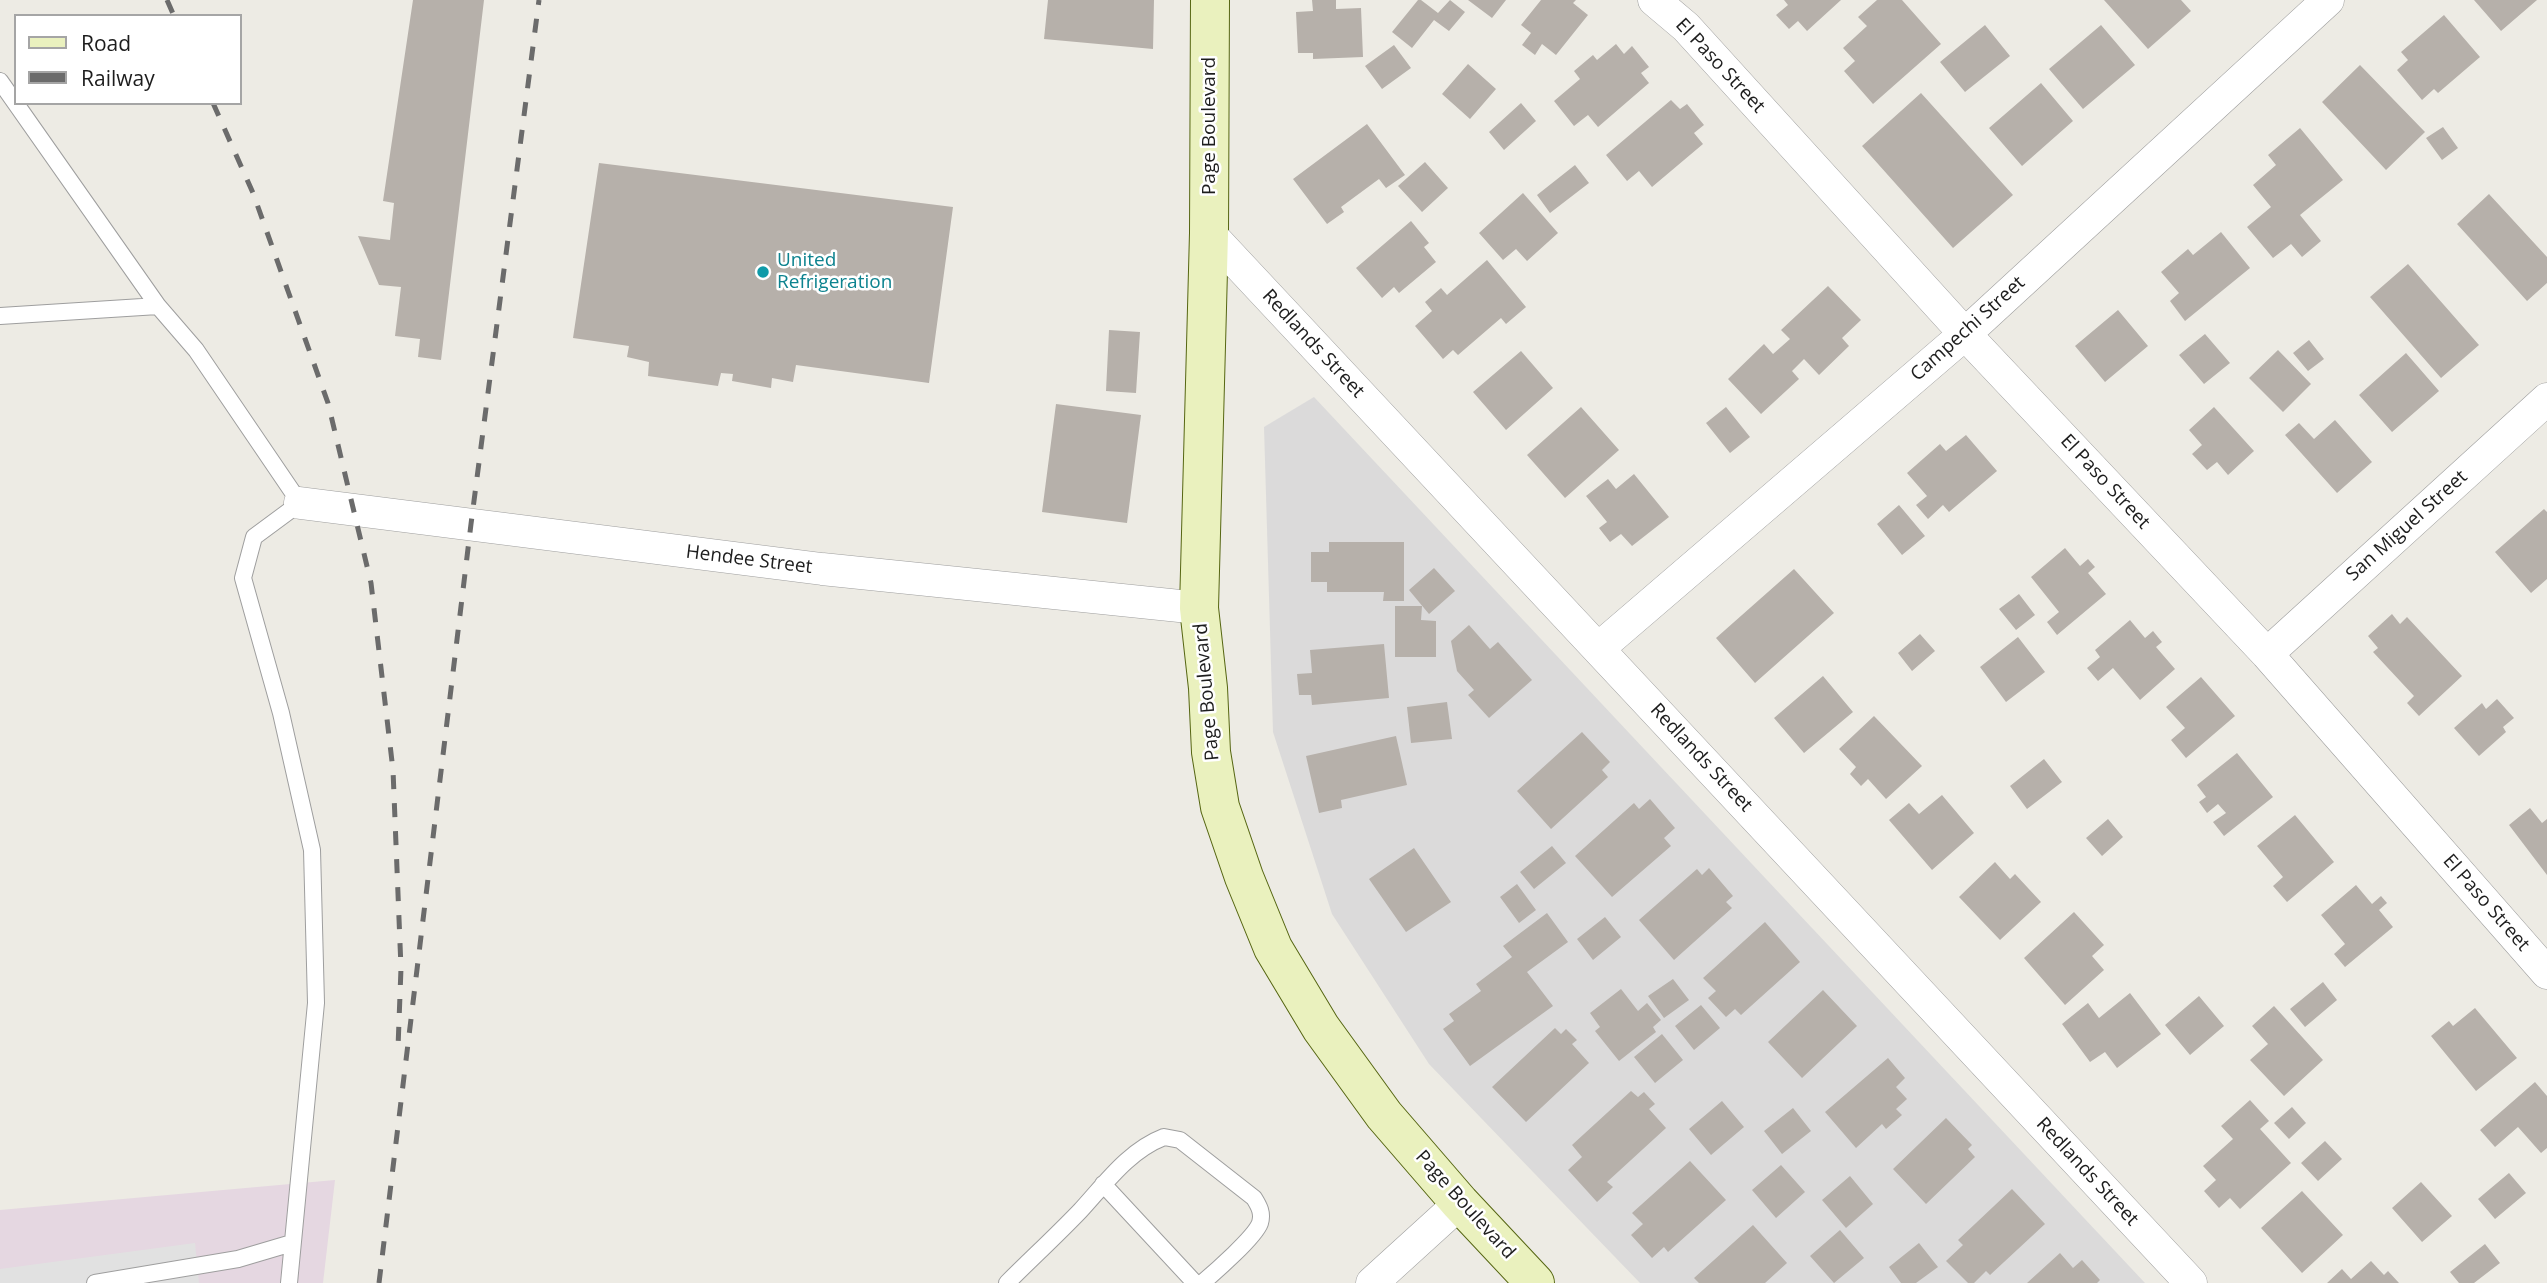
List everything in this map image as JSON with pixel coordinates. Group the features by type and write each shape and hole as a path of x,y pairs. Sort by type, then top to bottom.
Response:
{"street":[{"name":"Page Boulevard","path":"1210,0 1209,233 1199,608 1208,688 1211,752 1220,807 1244,877 1273,948 1321,1028 1368,1093 1460,1202 1535,1283"},
{"name":"El Paso Street","path":"1654,0 1686,27 1965,334 2267,654 2547,973"},
{"name":"Campechi Street","path":"1599,648 1965,334 2328,0"},
{"name":"Redlands Street","path":"1209,233 2191,1283"},
{"name":"San Miguel Street","path":"2267,654 2547,399"},
{"name":"Hendee Street","path":"300,503 822,569 1199,608"},
{"path":"1372,1283 1460,1202"}],"lane":[{"path":"0,81 14,101"},
{"path":"17,105 158,306 196,350 300,503 254,537 243,578 281,713 312,850 316,1003 289,1283"},
{"path":"0,316 158,306"},
{"path":"1007,1283 1081,1210 1103,1184 1139,1151 1164,1137 1180,1140 1254,1198 1261,1210 1260,1225 1223,1265 1202,1283"},
{"path":"1103,1184 1195,1283"},
{"path":"95,1283 238,1259 292,1243"}],"shaded area":[{"path":"1314,397 2145,1283 1640,1283 1429,1064 1332,914 1273,732 1264,427"},
{"path":"335,1180 323,1283 0,1283 0,1210"},
{"path":"195,1243 199,1283 0,1283 0,1269"}],"building":[{"path":"413,0 484,0 441,360 418,357 420,339 395,336 401,287 379,285 358,236 390,240 394,203 383,201"},
{"path":"1048,0 1154,0 1153,49 1044,39"},
{"path":"1312,0 1336,0 1336,9 1361,8 1363,57 1313,59 1313,53 1298,53 1296,12 1313,11"},
{"path":"1418,0 1438,13 1450,0 1465,12 1449,31 1434,20 1412,48 1392,32"},
{"path":"1468,0 1506,0 1492,18"},
{"path":"1541,0 1576,0 1573,3 1588,15 1556,55 1542,44 1535,55 1522,45 1531,33 1521,25"},
{"path":"1784,0 1841,0 1807,31 1798,21 1789,29 1776,15 1788,5"},
{"path":"1877,0 1902,0 1941,44 1873,104 1844,71 1855,61 1843,48 1867,26 1858,17"},
{"path":"2104,0 2181,0 2191,11 2148,49"},
{"path":"2474,0 2537,0 2501,31"},
{"path":"2444,15 2480,57 2438,93 2434,89 2422,100 2397,70 2408,60 2401,52"},
{"path":"1985,25 2010,56 1965,92 1940,62"},
{"path":"2101,25 2135,65 2083,109 2049,69"},
{"path":"1616,44 1624,54 1632,46 1649,67 1641,73 1649,83 1598,127 1588,115 1574,126 1554,101 1580,79 1574,71 1593,55 1597,60"},
{"path":"1394,45 1411,68 1382,89 1365,66"},
{"path":"1468,64 1496,89 1470,119 1442,94"},
{"path":"2360,65 2425,132 2386,170 2322,102"},
{"path":"2041,83 2073,121 2022,166 1989,128"},
{"path":"1921,93 2013,195 1953,248 1862,146"},
{"path":"1671,100 1680,109 1687,104 1704,125 1694,133 1703,144 1652,187 1639,171 1627,181 1606,155"},
{"path":"1521,103 1536,121 1504,150 1489,132"},
{"path":"1367,124 1405,175 1386,188 1379,179 1341,207 1344,212 1327,224 1293,179"},
{"path":"2443,127 2458,148 2442,160 2426,138"},
{"path":"2300,128 2343,180 2300,215 2321,241 2302,257 2291,244 2273,258 2247,227 2271,207 2253,185 2276,165 2268,155"},
{"path":"1425,162 1448,188 1422,212 1398,186"},
{"name":"United Refrigeration","path":"599,163 953,207 929,383 796,365 793,382 772,378 771,388 732,381 733,374 721,373 718,386 648,376 649,362 627,357 629,346 573,338"},
{"path":"1575,165 1589,183 1550,213 1537,195"},
{"path":"1523,193 1558,233 1527,261 1516,249 1503,260 1479,233"},
{"path":"2489,194 2547,257 2547,283 2527,301 2457,224"},
{"path":"1411,221 1429,243 1424,247 1436,262 1399,293 1394,287 1382,298 1356,268"},
{"path":"2221,232 2250,268 2185,321 2170,301 2179,293 2161,272 2188,249 2193,255"},
{"path":"1487,260 1526,307 1506,324 1501,318 1458,355 1453,350 1443,359 1415,326 1432,311 1425,302 1441,288 1447,295"},
{"path":"2408,264 2479,345 2441,378 2370,297"},
{"path":"1828,286 1861,320 1842,338 1849,346 1819,375 1804,359 1792,371 1799,379 1761,414 1728,379 1764,344 1773,354 1790,339 1781,330"},
{"path":"2118,310 2148,346 2105,382 2075,346"},
{"path":"1109,330 1140,332 1136,393 1106,391"},
{"path":"2205,334 2230,363 2204,384 2179,355"},
{"path":"2309,340 2324,359 2308,371 2293,353"},
{"path":"2278,350 2311,384 2283,412 2249,378"},
{"path":"1521,351 1553,388 1506,430 1473,392"},
{"path":"2406,353 2439,391 2392,432 2359,395"},
{"path":"1056,404 1141,415 1127,523 1042,512"},
{"path":"1581,407 1619,450 1565,498 1527,455"},
{"path":"1726,407 1750,437 1730,453 1706,423"},
{"path":"2214,407 2254,451 2228,475 2217,462 2207,470 2192,454 2202,445 2189,430"},
{"path":"2335,420 2372,462 2337,493 2285,435 2299,423 2314,439"},
{"path":"1966,435 1997,471 1949,512 1943,505 1928,519 1916,505 1927,496 1907,473 1940,444 1946,451"},
{"path":"1634,474 1669,517 1632,546 1621,534 1610,542 1599,528 1607,522 1586,496 1608,479 1616,489"},
{"path":"1899,505 1925,536 1902,555 1877,524"},
{"path":"2544,509 2547,512 2547,579 2531,593 2495,552"},
{"path":"1329,542 1404,542 1404,601 1383,601 1384,592 1327,592 1327,582 1311,582 1311,552 1329,552"},
{"path":"2065,548 2080,566 2088,559 2095,567 2088,573 2106,594 2057,635 2047,622 2059,612 2031,577"},
{"path":"1434,568 1455,591 1429,614 1409,590"},
{"path":"1794,569 1834,613 1755,683 1716,638"},
{"path":"2019,594 2035,615 2016,630 1999,609"},
{"path":"1395,606 1422,606 1421,620 1436,621 1436,657 1395,657"},
{"path":"2392,614 2400,624 2407,617 2462,676 2419,716 2407,703 2414,696 2373,652 2378,648 2368,636"},
{"path":"2130,620 2145,638 2153,631 2162,642 2156,647 2175,669 2140,700 2113,668 2098,681 2087,668 2100,657 2095,650"},
{"path":"1469,625 1490,649 1498,642 1532,680 1489,718 1468,695 1474,690 1457,671 1451,641"},
{"path":"1920,634 1935,651 1912,671 1898,653"},
{"path":"2018,637 2045,672 2006,702 1980,667"},
{"path":"1384,644 1389,698 1312,705 1311,695 1299,695 1297,674 1312,673 1310,650"},
{"path":"1823,676 1853,712 1804,753 1774,718"},
{"path":"2201,677 2235,716 2186,758 2171,740 2185,728 2166,707"},
{"path":"2497,699 2514,718 2503,727 2506,732 2479,756 2454,728 2482,703 2486,709"},
{"path":"1447,702 1452,739 1411,743 1407,707"},
{"path":"1874,716 1922,766 1886,799 1868,779 1861,786 1850,774 1856,767 1839,749"},
{"path":"1582,732 1610,762 1602,770 1608,777 1551,829 1517,791"},
{"path":"1396,736 1407,785 1341,800 1342,808 1319,813 1306,756"},
{"path":"2237,753 2273,797 2224,836 2213,822 2226,813 2218,804 2207,813 2199,802 2206,797 2197,785"},
{"path":"2044,759 2062,782 2027,809 2010,786"},
{"path":"1942,795 1974,833 1932,870 1889,820 1909,803 1919,814"},
{"path":"1650,799 1675,828 1664,838 1671,846 1612,897 1575,856 1634,803 1639,809"},
{"path":"2530,808 2542,823 2547,819 2547,875 2509,825"},
{"path":"2295,815 2334,862 2287,902 2273,886 2283,877 2257,846"},
{"path":"2108,819 2123,837 2102,856 2086,838"},
{"path":"1552,846 1566,863 1534,889 1520,872"},
{"path":"1414,848 1451,902 1406,932 1369,879"},
{"path":"1995,862 2010,879 2015,874 2041,902 2000,940 1959,897"},
{"path":"1709,868 1733,896 1726,902 1732,908 1674,960 1639,920 1697,869 1702,875"},
{"path":"1517,884 1536,910 1519,923 1500,897"},
{"path":"2356,885 2372,904 2381,896 2387,903 2379,910 2393,927 2345,967 2334,954 2345,944 2321,915"},
{"path":"2074,912 2104,945 2092,956 2104,970 2065,1005 2024,958"},
{"path":"1547,913 1568,942 1527,972 1553,1006 1470,1066 1443,1029 1454,1021 1449,1014 1481,991 1476,984 1512,957 1503,946"},
{"path":"1605,917 1621,937 1593,960 1577,939"},
{"path":"1765,922 1800,962 1741,1015 1735,1009 1726,1017 1708,998 1716,991 1703,978"},
{"path":"1673,979 1689,1000 1664,1018 1648,996"},
{"path":"2323,982 2337,1000 2305,1027 2290,1009"},
{"path":"1621,989 1638,1011 1647,1003 1661,1020 1653,1027 1656,1032 1619,1061 1595,1031 1600,1027 1590,1013"},
{"path":"1823,990 1857,1026 1802,1078 1768,1042"},
{"path":"2130,993 2161,1034 2117,1068 2105,1052 2090,1062 2062,1024 2088,1003 2099,1018"},
{"path":"2199,996 2224,1026 2190,1055 2165,1025"},
{"path":"1701,1005 1720,1028 1694,1050 1675,1026"},
{"path":"2274,1006 2323,1060 2284,1096 2250,1060 2268,1044 2252,1026"},
{"path":"2475,1008 2517,1058 2476,1091 2431,1036 2449,1021 2453,1026"},
{"path":"1555,1028 1561,1034 1566,1029 1577,1040 1572,1044 1589,1063 1526,1122 1492,1087"},
{"path":"1662,1034 1683,1060 1655,1083 1634,1057"},
{"path":"1888,1058 1905,1078 1896,1087 1907,1099 1896,1109 1902,1115 1886,1129 1882,1124 1856,1148 1825,1112"},
{"path":"2535,1082 2547,1096 2547,1148 2541,1153 2518,1127 2495,1147 2480,1130"},
{"path":"1631,1091 1638,1097 1644,1092 1655,1104 1649,1109 1666,1128 1607,1182 1613,1187 1597,1202 1568,1170 1582,1157 1572,1145"},
{"path":"2250,1100 2269,1121 2260,1129 2291,1163 2240,1209 2230,1198 2219,1208 2204,1191 2216,1180 2203,1166 2233,1139 2221,1126"},
{"path":"1722,1101 1744,1127 1711,1155 1689,1129"},
{"path":"2292,1107 2306,1123 2289,1139 2274,1123"},
{"path":"1793,1108 1811,1131 1782,1154 1764,1131"},
{"path":"1946,1118 1972,1145 1968,1149 1975,1157 1926,1204 1893,1169"},
{"path":"2325,1141 2342,1159 2318,1181 2301,1163"},
{"path":"1690,1161 1726,1200 1668,1252 1664,1247 1652,1258 1631,1235 1643,1224 1632,1213"},
{"path":"1781,1165 1805,1192 1776,1218 1752,1190"},
{"path":"2509,1173 2526,1193 2495,1219 2478,1199"},
{"path":"1850,1176 1873,1204 1846,1228 1822,1200"},
{"path":"2421,1182 2452,1216 2422,1242 2392,1208"},
{"path":"2012,1189 2045,1224 1990,1275 1986,1271 1974,1283 1968,1283 1946,1261 1963,1245 1958,1240"},
{"path":"2302,1191 2343,1235 2302,1273 2261,1228"},
{"path":"1753,1225 1787,1263 1765,1283 1699,1283 1694,1278"},
{"path":"1840,1230 1864,1258 1834,1283 1810,1256"},
{"path":"1919,1243 1938,1267 1916,1283 1901,1283 1889,1267"},
{"path":"2485,1244 2500,1263 2474,1283 2459,1283 2450,1272"},
{"path":"2060,1253 2073,1268 2082,1260 2100,1280 2097,1283 2027,1283"},
{"path":"2371,1261 2384,1275 2388,1271 2399,1283 2327,1283 2342,1269 2351,1279"}],"railway":[{"path":"167,0 173,14"},
{"path":"379,1283 471,524 539,0"},
{"path":"214,105 253,193 328,403 371,583 393,770 401,968 398,1048"}],"place":[{"name":"United Refrigeration","path":"763,272"}]}
